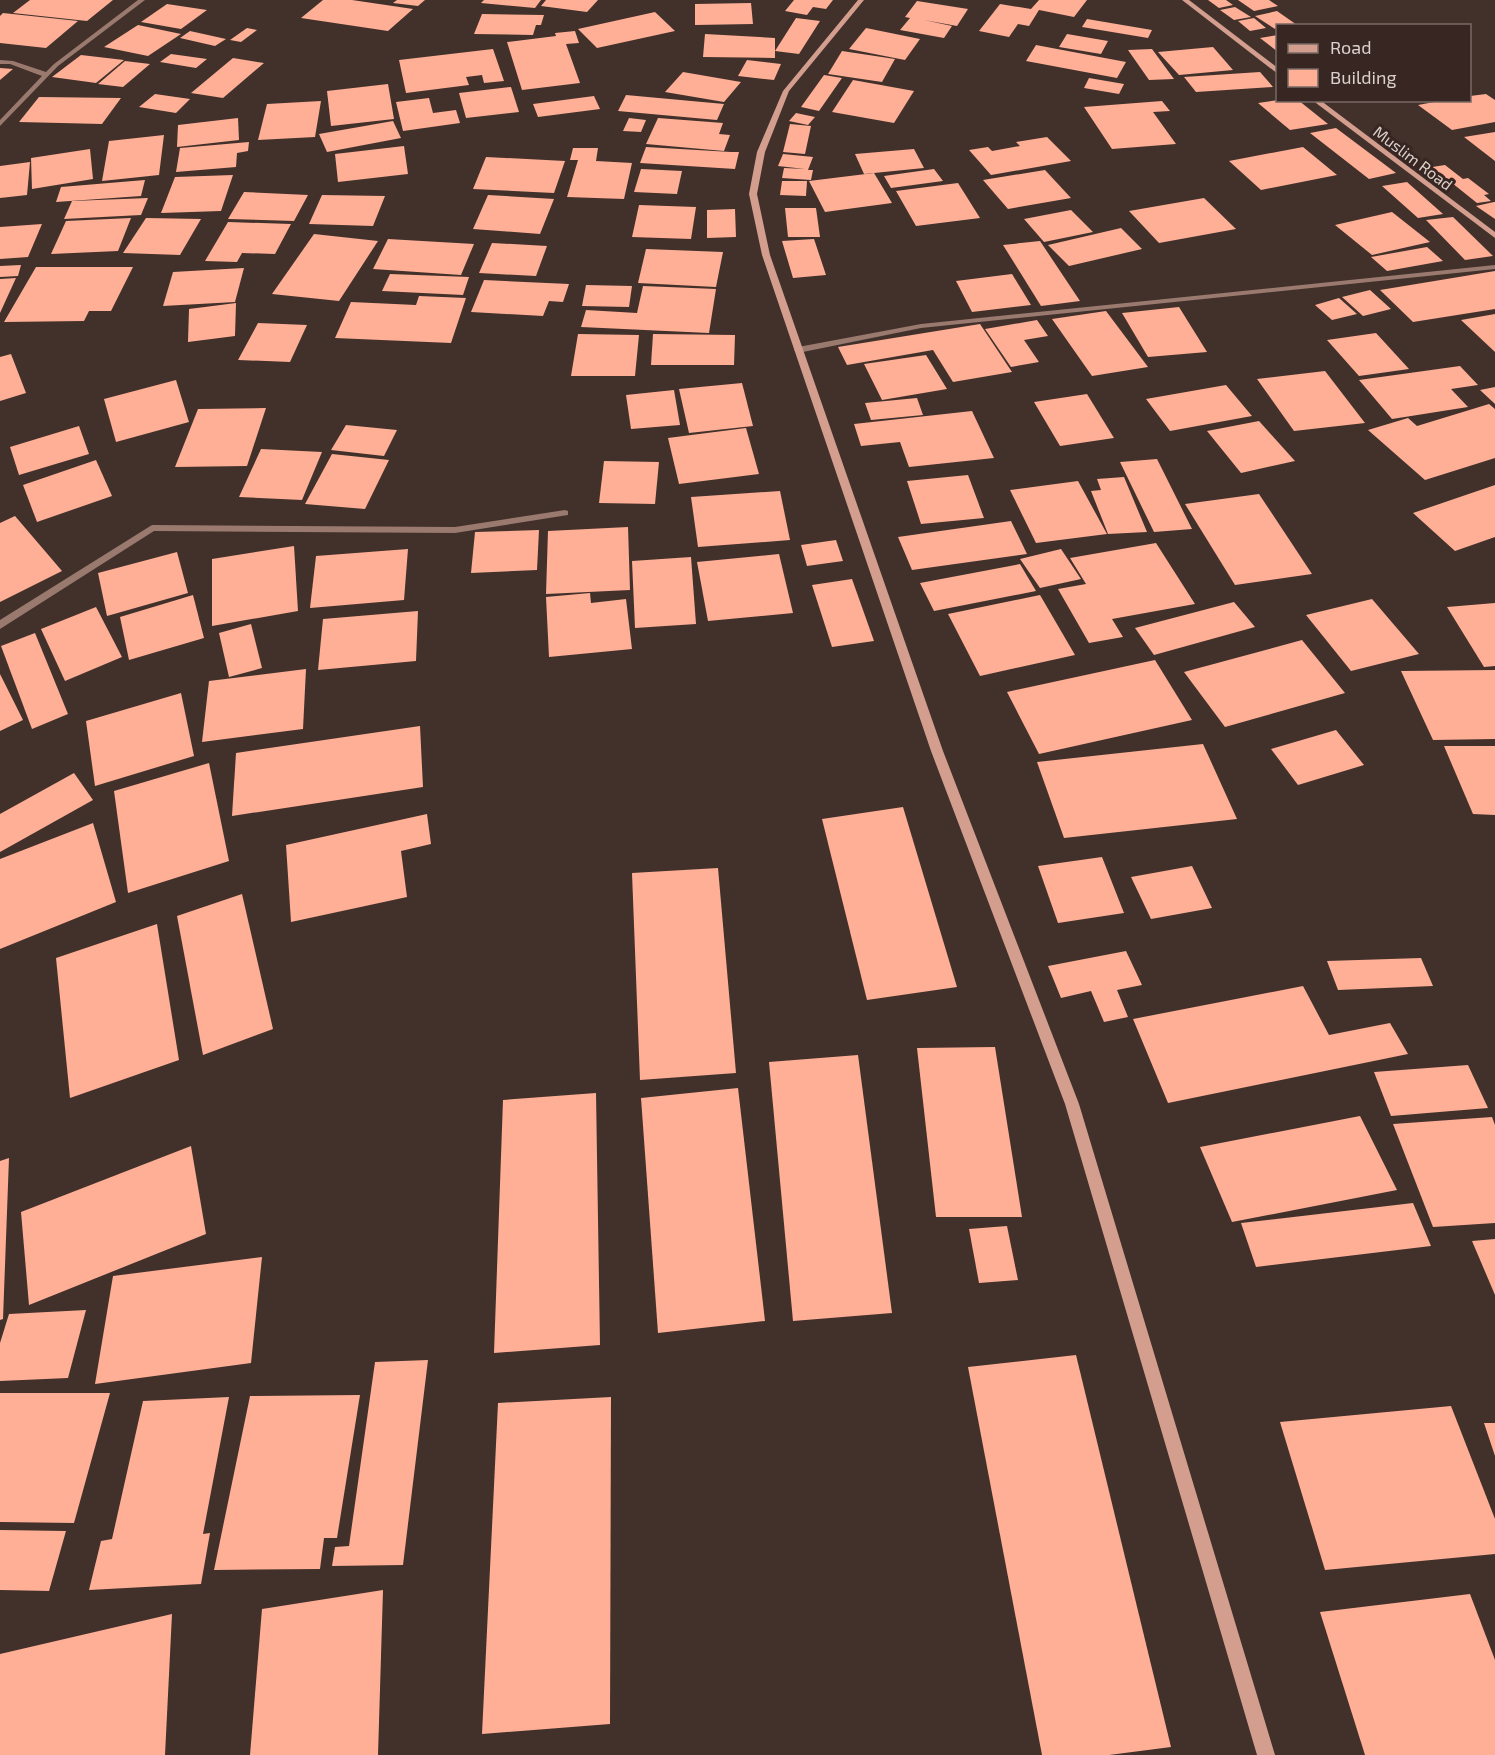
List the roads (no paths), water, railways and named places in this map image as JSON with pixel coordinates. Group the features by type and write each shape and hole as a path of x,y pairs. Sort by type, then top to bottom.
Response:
{"street":[{"path":"0,124 56,65 142,0"},
{"path":"861,0 786,91 762,152 753,194 766,255 937,751 1072,1104 1266,1755"},
{"path":"1185,0 1276,70"},
{"path":"0,62 11,62 47,75"},
{"name":"Muslim Road","path":"1318,102 1495,236"},
{"path":"798,350 921,326 1495,267"},
{"path":"0,625 152,528 455,530 565,513"}]}
